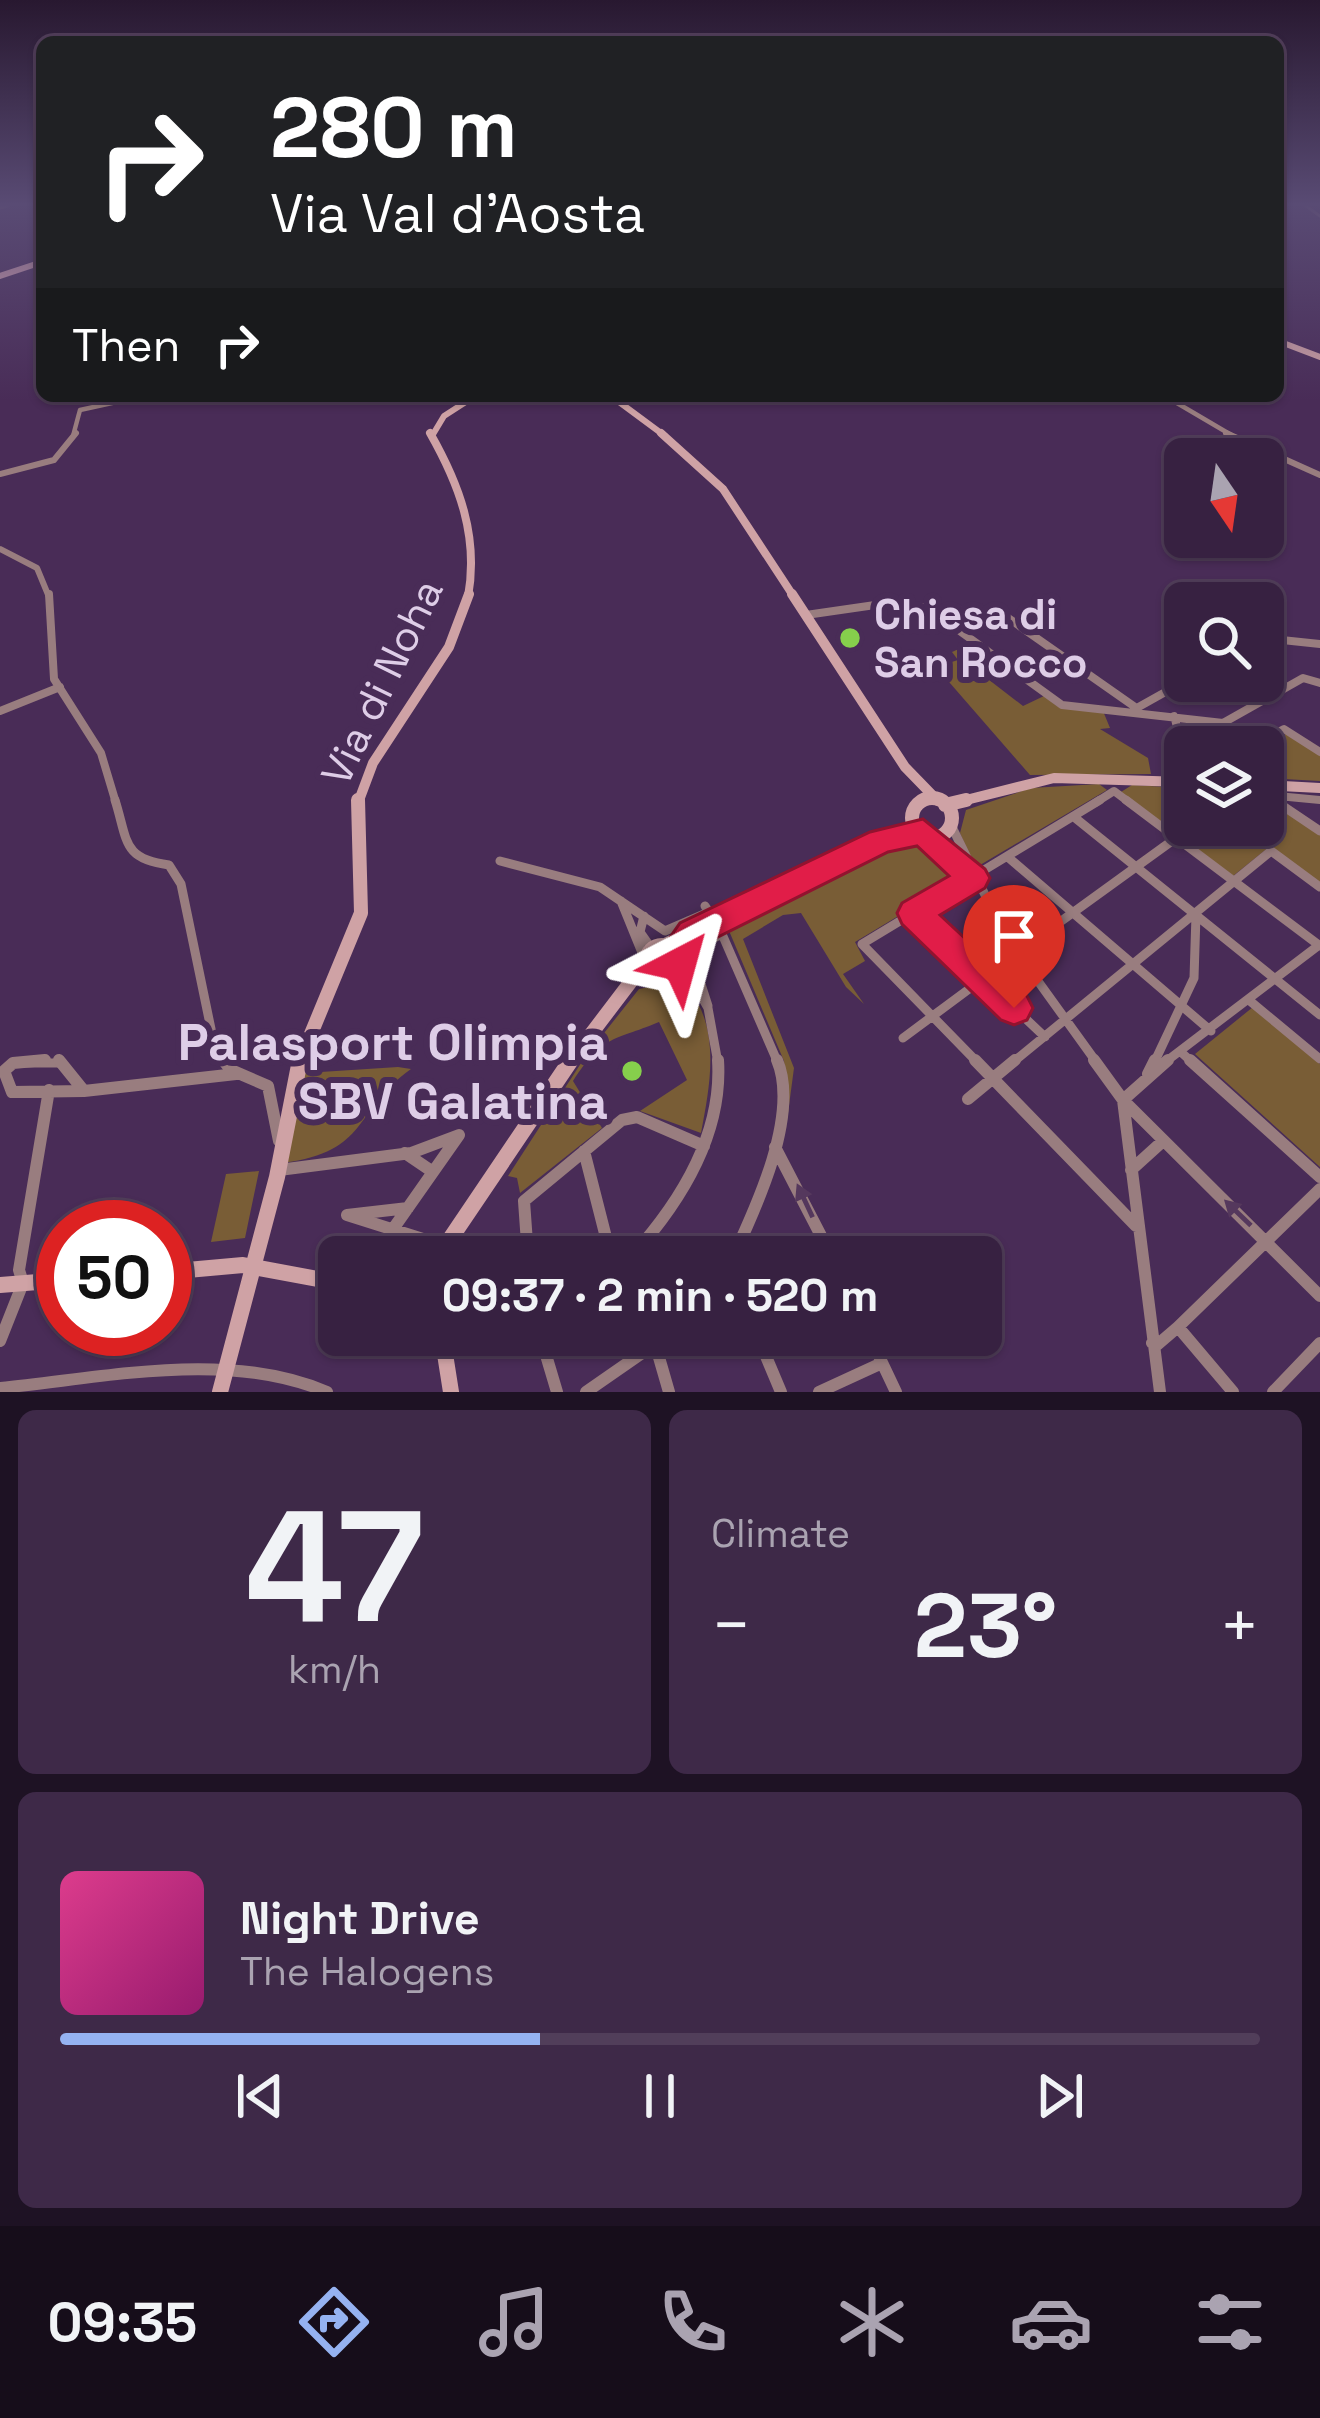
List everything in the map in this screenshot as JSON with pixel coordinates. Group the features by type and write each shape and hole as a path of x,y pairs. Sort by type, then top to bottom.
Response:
{"street":[{"path":"1284,343 1320,357"},
{"path":"0,474 58,457 78,430 77,412 119,402"},
{"name":"Via di Noha","path":"220,1392 278,1171 292,1080 361,913 358,796 373,763 449,646 470,593 471,542 458,478 430,433 468,402"},
{"path":"619,402 677,443 733,502 905,766 941,803 954,824 971,874 1016,953 1123,1100 1320,1296"},
{"path":"1174,402 1203,422 1320,475"},
{"path":"0,549 37,568 48,586 53,673 101,753 131,853 139,861 169,865 179,879 205,973 214,1044 237,1074"},
{"path":"806,615 877,604 1001,613 1135,709"},
{"path":"928,608 1062,705 1135,709 1223,723 1256,744 1284,729 1320,752"},
{"path":"1284,640 1320,644"},
{"path":"1223,723 1303,678 1320,683"},
{"path":"0,711 60,687"},
{"path":"1135,709 1164,692"},
{"path":"1103,707 1122,698"},
{"path":"1151,699 1174,716 1177,726"},
{"path":"905,766 914,793 911,811 971,874"},
{"path":"882,841 911,811 941,803 1070,777 1164,781"},
{"path":"1284,786 1320,788"},
{"path":"1136,1226 862,944 1114,791 1164,829"},
{"path":"954,824 961,806 980,795"},
{"path":"1320,800 1267,795 1320,831"},
{"path":"1074,818 1320,1015"},
{"path":"454,1236 573,1057 623,993 661,955 692,933 882,841 954,824"},
{"path":"1016,953 1165,846"},
{"path":"1160,1392 1123,1100 1148,1074 1320,945 1187,846"},
{"path":"968,1099 1271,851 1320,887"},
{"path":"1009,858 1211,1031"},
{"path":"500,861 565,875 620,900 670,932 709,912 705,906"},
{"path":"620,900 661,955 663,976"},
{"path":"914,913 1045,1037"},
{"path":"1148,1074 1199,964 1196,914"},
{"path":"644,916 640,932 695,986 708,1006"},
{"path":"649,1236 666,1216 704,1146 717,1058 708,1006 690,950 722,934 781,1070 775,1147 765,1187 743,1236"},
{"path":"661,955 663,976"},
{"path":"903,1038 996,969"},
{"path":"623,993 663,976 695,986"},
{"path":"1250,1001 1320,1059"},
{"path":"1182,1052 1320,1177"},
{"path":"83,1090 58,1058 13,1063 4,1071 12,1092 83,1090 237,1074 255,1076 268,1086 280,1147"},
{"path":"0,1341 23,1283 20,1270 49,1090"},
{"path":"526,1236 524,1201 630,1117 704,1146"},
{"path":"278,1171 405,1153 459,1135 393,1229"},
{"path":"1130,1171 1163,1141"},
{"path":"775,1147 785,1158 822,1236"},
{"path":"584,1150 606,1236"},
{"path":"405,1153 433,1172"},
{"path":"1151,1342 1157,1345 1178,1327 1320,1189"},
{"path":"407,1236 347,1215 408,1208"},
{"path":"192,1270 256,1266 318,1279"},
{"path":"0,1285 36,1282"},
{"path":"1178,1327 1233,1392"},
{"path":"1273,1392 1320,1343"},
{"path":"445,1356 451,1392"},
{"path":"546,1356 557,1392"},
{"path":"586,1392 642,1356"},
{"path":"659,1356 670,1392"},
{"path":"766,1356 781,1392"},
{"path":"878,1356 896,1392"},
{"path":"820,1392 882,1364"},
{"path":"0,1388 226,1371 313,1383 327,1392"}],"shaded area":[{"path":"972,643 981,649 962,659 1023,706 1044,696 1057,706 1103,711 1110,728 1100,729 1148,758 1151,774 1030,775 936,667 958,660 952,652"},
{"path":"1284,735 1320,755 1320,781 1284,779"},
{"path":"1099,784 1107,790 975,868 960,833 966,810 1031,788"},
{"path":"1132,785 1164,787 1164,824 1121,792"},
{"path":"1284,810 1320,835 1320,884 1269,847 1233,876 1193,846 1284,846"},
{"path":"909,837 936,845 965,876 855,942 865,961 843,974 864,1004 846,987 801,913 783,915 743,939 794,1068 788,1113 784,1061 727,926"},
{"path":"664,984 689,989 706,1022 710,1077 701,1133 640,1111 687,1080 659,1022 610,1041 584,1066 573,1081 602,1128 520,1193 517,1178 508,1176 585,1057 639,989"},
{"path":"1253,1007 1320,1064 1320,1167 1195,1054"},
{"path":"411,1069 346,1139 311,1157 283,1163 305,1073"},
{"path":"259,1171 245,1238 211,1242 226,1174"}],"place":[{"name":"Chiesa di San Rocco","path":"850,638"},
{"name":"Palasport Olimpia SBV Galatina","path":"632,1071"}],"route":[{"path":"680,964 681,946 692,933 882,841 923,832 974,878 914,913 1014,1008"}]}
